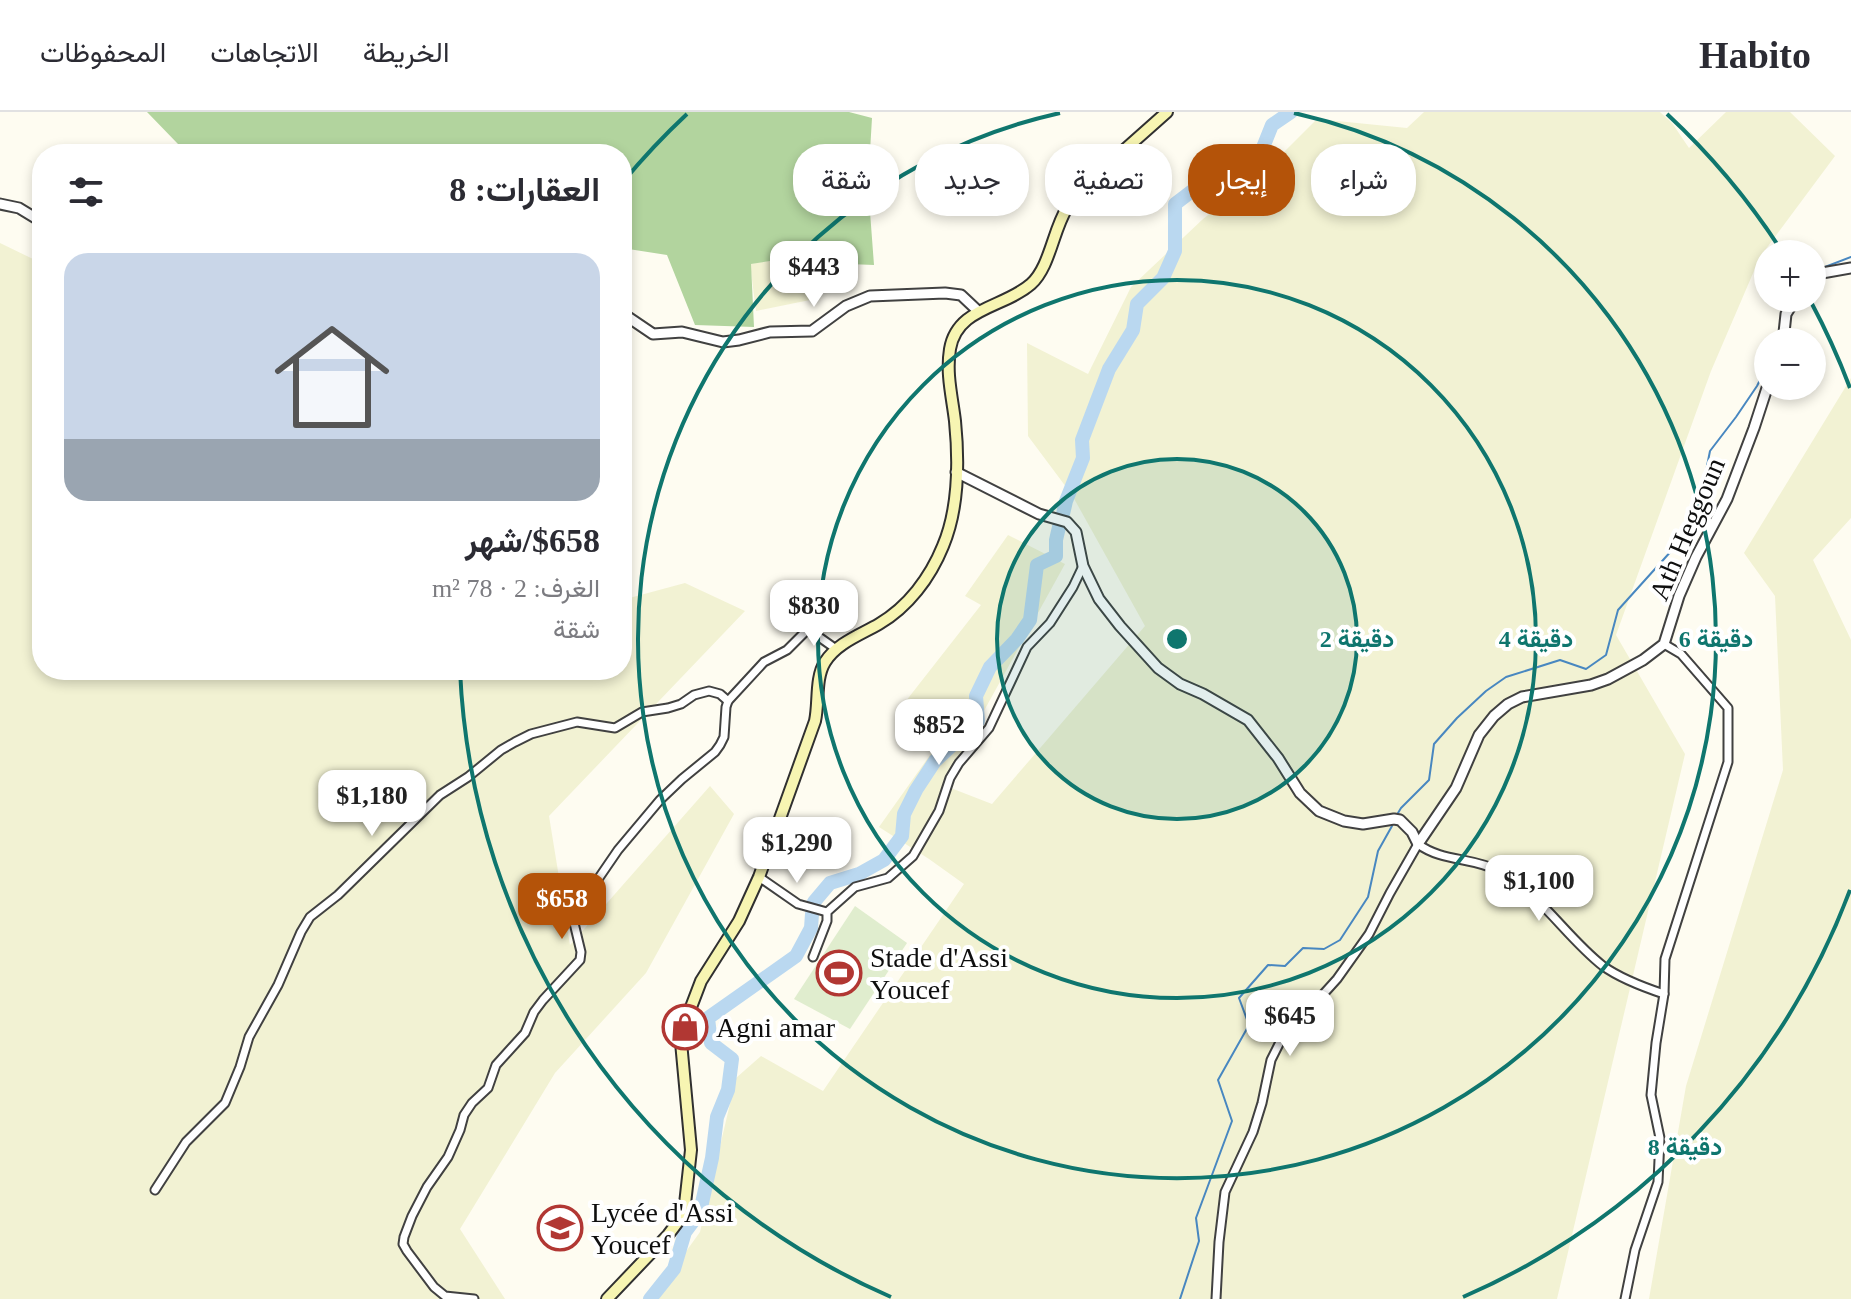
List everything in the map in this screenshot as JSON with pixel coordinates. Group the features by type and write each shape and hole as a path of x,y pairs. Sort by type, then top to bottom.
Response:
{"main road":[{"path":"607,1299 668,1235 685,1204 691,1150 681,1042 685,1023 701,981 739,921 759,877 815,721 821,669 836,649 882,623 917,592 938,557 951,524 956,472 949,358 958,326 978,311 1019,294 1035,281 1052,238 1077,192 1167,112"}],"street":[{"path":"0,204 19,208 32,216"},
{"path":"1826,272 1851,268"},
{"path":"632,320 653,334 682,332 723,342 770,332 812,331 846,306 870,296 961,295 978,311"},
{"name":"Ath Heggoun","path":"1216,1299 1225,1192 1253,1132 1271,1060 1280,1042 1337,979 1369,934 1418,844 1456,788 1479,735 1494,716 1522,697 1608,679 1643,660 1664,644 1679,596 1727,499 1763,400"},
{"path":"956,472 1039,514 1067,522 1076,532 1083,566 1099,599 1120,626 1158,668 1180,684 1248,720 1300,793 1319,811 1344,821 1363,824 1400,820 1418,844 1429,852 1481,862 1501,872 1547,908 1604,966 1619,976 1664,994"},
{"path":"813,957 827,921 827,912 855,887 888,878 913,856 939,811 950,778 989,728 1027,647 1050,623 1083,566"},
{"path":"474,1299 445,1296 434,1287 407,1251 403,1244 404,1237 427,1187 448,1157 464,1115 488,1088 496,1065 525,1033 534,1012 580,960 574,923 577,906 660,800 715,752 724,737 728,701 764,662 787,650 806,631 836,649"},
{"path":"1625,1299 1635,1250 1658,1182 1660,1138 1651,1095 1664,994 1665,959 1728,762 1728,708 1681,654 1664,644"},
{"path":"155,1190 186,1142 225,1103 249,1037 310,917 347,886 440,795 501,750 531,734 577,722 615,728 642,712 681,704 694,695 709,691 720,694 728,701"},
{"path":"759,877 798,904 827,912"}],"green space":[{"path":"147,112 849,112 872,118 870,144 793,144 793,216 870,216 874,265 849,264 808,288 801,256 751,264 754,327 695,325 667,255 632,250 632,144 178,144"},
{"path":"1424,112 1660,112 1672,123 1689,148 1726,112 1790,112 1835,156 1773,240 1754,240 1754,271 1711,371 1616,635 1685,754 1557,1299 652,1299 700,1232 736,1078 761,1056 823,1091 964,884 879,827 947,731 902,706 981,605 965,596 1008,535 1065,564 943,785 992,804 1145,626 1072,495 1028,436 1027,343 1088,374 1131,287 1207,216 1295,216 1295,144 1292,144 1317,119 1407,128"},
{"path":"0,243 32,259 32,680 632,680 632,597 685,583 745,611 549,816 570,945 710,786 734,814 646,973 555,1073 460,1229 505,1299 0,1299"},
{"path":"801,255 810,300 756,311 750,264"},
{"path":"1851,378 1851,518 1813,560 1851,640 1851,1299 1649,1299 1686,1086 1783,770 1775,596 1744,553"},
{"path":"855,906 907,943 850,1029 794,999"}],"waterway":[{"path":"1063,514 1083,458 1082,440 1109,369 1133,330 1137,304 1163,278 1175,251 1175,204 1196,188 1243,174 1260,155 1272,125 1291,112"},
{"path":"1826,267 1851,257"},
{"path":"1398,813 1429,780 1434,744 1486,691 1506,677 1560,660 1586,669 1606,655 1618,610 1673,549 1700,501 1710,451 1754,390"},
{"path":"814,902 830,883 859,874 884,860 902,836 904,814 935,761 978,721 976,696 990,667 1017,639 1030,620 1037,565 1056,556 1059,527"},
{"path":"1180,1299 1199,1241 1196,1218 1232,1121 1218,1080 1249,1025 1239,998 1268,965 1285,966 1303,948 1324,949 1340,940 1368,897 1378,851 1392,826"},
{"path":"650,1299 674,1269 685,1232 700,1212 717,1117 728,1090 732,1059 711,1043 708,1018 796,956 811,928 812,914"}],"place":[{"name":"Stade d'Assi Youcef","path":"839,973"},
{"name":"Agni amar","path":"685,1027"},
{"name":"Lycée d'Assi Youcef","path":"560,1228"}]}
